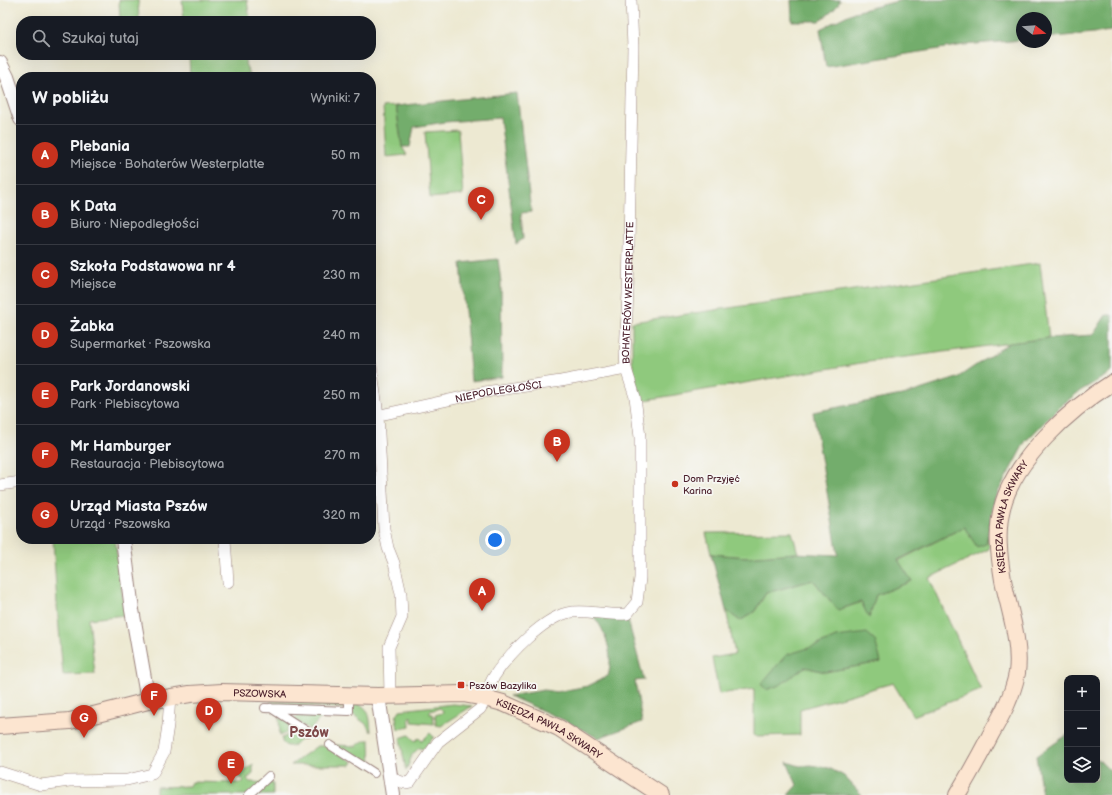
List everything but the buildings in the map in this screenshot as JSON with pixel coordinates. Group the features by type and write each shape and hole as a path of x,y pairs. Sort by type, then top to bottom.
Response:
{"main road":[{"name":"KSIĘDZA PAWŁA SKWARY","path":"957,795 1004,711 1015,683 1017,672 1017,645 999,550 1002,507 1006,496 1019,471 1041,443 1085,401 1112,383"},
{"name":"PSZOWSKA","path":"0,726 70,721 148,701 170,697 222,692 384,696"},
{"name":"KSIĘDZA PAWŁA SKWARY","path":"384,696 463,694 503,703 560,728 661,795"}],"street":[{"name":"BOHATERÓW WESTERPLATTE","path":"390,778 405,783 410,782 438,742 484,705 493,679 526,639 543,626 570,612 591,612 615,615 627,614 637,602 640,578 640,437 635,397 626,369 625,353 628,293 633,44 631,0"},
{"path":"0,63 7,77 16,104"},
{"name":"NIEPODLEGŁOŚCI","path":"376,416 485,392 562,381 626,369"},
{"path":"376,439 384,529 388,548 397,575 402,609 402,617 399,627 389,647 384,696 390,778 393,795"},
{"path":"0,485 16,483"},
{"path":"125,544 132,610 148,701"},
{"path":"225,544 228,582"},
{"path":"0,772 41,785 69,781 128,780 152,774 164,752 170,697"},
{"path":"308,732 268,708 349,709"},
{"path":"330,746 374,773"},
{"path":"249,795 269,776"}],"green space":[{"path":"119,0 138,0 139,16 120,16"},
{"path":"182,0 247,0 249,16 184,16"},
{"path":"791,0 840,1 828,15 819,21 792,21"},
{"path":"902,0 1112,0 1112,31 1052,37 1052,12 1016,12 1016,41 964,45 826,67 820,29 854,12"},
{"path":"189,60 246,60 245,64 249,72 190,72"},
{"path":"517,93 531,212 521,213 523,239 516,244 500,118 445,122 414,127 410,147 402,147 396,106"},
{"path":"396,106 402,147 407,155 386,157 383,107"},
{"path":"458,130 463,195 430,198 425,132"},
{"path":"498,259 501,282 502,377 471,381 461,263"},
{"path":"1040,263 1049,338 861,363 640,401 632,361 632,322"},
{"path":"1106,315 1112,315 1112,372 1080,391 1059,407 1025,442 995,498 986,544 977,547 964,527 898,560 912,581 876,595 869,618 861,602 838,610 813,580 766,593 755,611 740,621 726,610 711,554 746,557 794,553 838,555 813,412 907,394 957,378 1009,343 1093,335"},
{"path":"964,527 986,544 988,535 989,549 929,578 981,690 913,716 893,683 800,709 800,735 754,736 754,689 719,694 712,658 735,654 726,610 740,621 755,611 766,593 813,580 838,610 862,602 869,617 876,595 912,581 898,561","holes":["836,637 881,662 825,672 805,667 818,645"]},
{"path":"792,532 798,553 746,557 711,554 706,533"},
{"path":"53,544 116,544 125,615 89,619 95,674 63,675"},
{"path":"592,615 628,620 644,680 635,681 642,722 598,738 566,721 509,696 544,690 556,692 588,686 608,676 610,660 608,644 605,635"},
{"path":"867,633 875,640 881,662 825,672 805,667 780,685 766,690 761,684 786,655 818,645 836,637"},
{"path":"271,700 348,702 345,708 269,705"},
{"path":"352,702 362,706 368,712 371,732 366,724 351,713"},
{"path":"453,704 472,706 441,726 436,725 435,715 442,713 443,711 440,708 430,711 430,714 433,714 434,724 412,722 412,717 409,717 410,726 398,729 396,717 400,710"},
{"path":"303,711 325,713 310,730 294,720"},
{"path":"279,717 290,723 286,733 280,736"},
{"path":"292,725 306,734 294,746 286,746 282,742 282,738 288,735"},
{"path":"430,733 434,737 423,749 419,748 412,755 406,771 400,738 409,735 415,741 419,738 422,741"},
{"path":"1064,737 1064,783 1100,783 1100,761 1112,773 1112,795 1042,795 1036,756"},
{"path":"365,740 370,740 371,768 334,745 356,746"},
{"path":"317,746 325,746 353,762 351,765 291,765"},
{"path":"787,762 800,766 811,765 829,768 844,776 862,795 788,795 797,785"},
{"path":"253,764 253,774 247,779 250,782 273,783 273,795 156,795 156,787 189,786 191,782 241,783 244,781 239,776"}],"place":[{"name":"Szkoła Podstawowa nr 4","path":"481,220"},
{"name":"K Data","path":"557,462"},
{"name":"Dom Przyjęć Karina","path":"675,484"},
{"name":"Plebania","path":"482,611"},
{"name":"Pszów Bazylika","path":"461,685"},
{"name":"Mr Hamburger","path":"154,716"},
{"name":"Żabka","path":"209,731"},
{"name":"Urząd Miasta Pszów","path":"84,738"},
{"name":"Park Jordanowski","path":"231,784"}],"district":[{"name":"Pszów","path":"309,732"}]}
